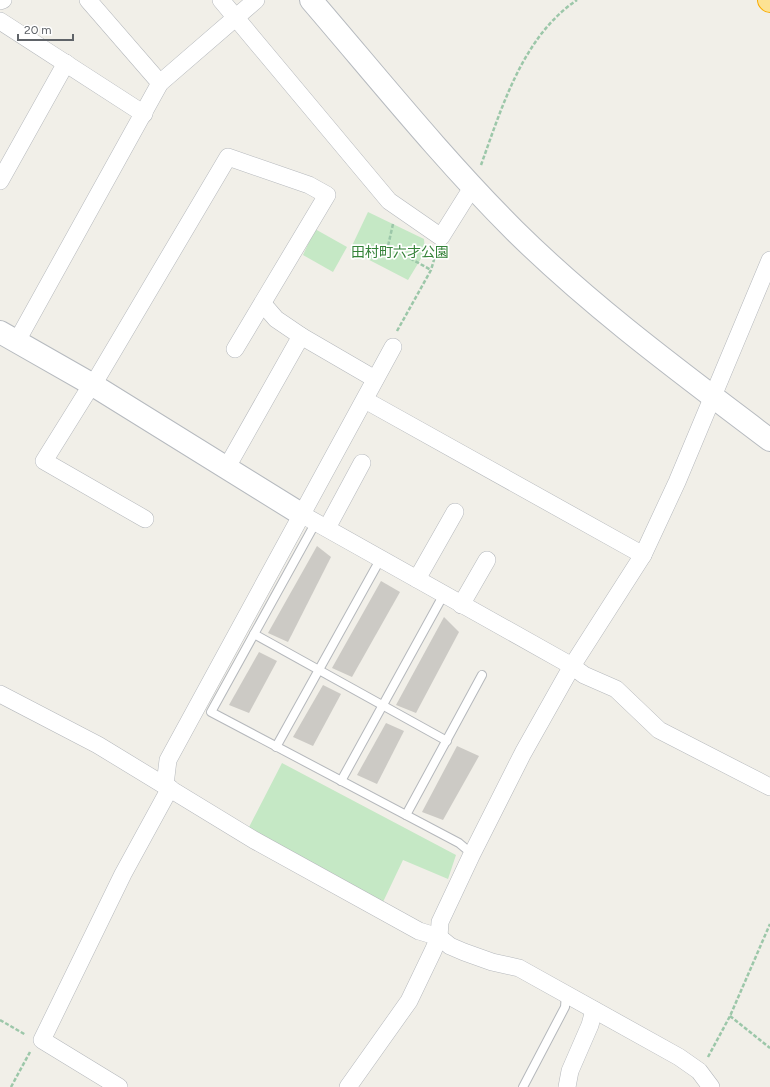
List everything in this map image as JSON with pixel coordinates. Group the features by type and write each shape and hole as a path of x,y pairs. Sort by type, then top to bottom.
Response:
{"street":[{"path":"88,0 160,83"},
{"path":"222,0 389,201 441,237 473,186"},
{"path":"256,0 160,83 144,114 8,336 92,385 315,521 572,666 584,675 616,689 658,730 770,787"},
{"path":"311,0 404,109 473,186 516,231 583,293 712,396 770,440"},
{"path":"0,21 66,62 144,114"},
{"path":"0,181 66,62"},
{"path":"145,519 44,461 92,385 228,158 309,185 327,195 235,349"},
{"path":"348,1087 409,1001 439,937 440,922 472,854 523,753 572,666 643,554 677,482 770,260"},
{"path":"263,304 276,319 301,336 375,379"},
{"path":"227,467 301,336"},
{"path":"315,521 364,400 393,347"},
{"path":"364,400 643,554"},
{"path":"119,1087 42,1040 123,874 168,786 168,760 315,521 362,463"},
{"path":"417,579 455,512"},
{"path":"462,605 487,560"},
{"path":"0,694 98,745 168,786 254,840 419,931 439,937 450,946 464,952 492,962 519,968 566,993 679,1057 699,1071 711,1087"},
{"path":"567,1087 570,1071 590,1025 594,1010"}],"lane":[{"path":"315,521 211,712 459,843 472,854"},
{"path":"276,747 381,558"},
{"path":"341,781 444,594"},
{"path":"254,634 318,671 447,741"},
{"path":"406,815 482,675"},
{"path":"523,1087 565,1007 566,993"}],"path":[{"path":"473,186 504,100 530,49 565,8 577,0"},
{"path":"401,209 395,217 388,246 431,270"},
{"path":"393,347 391,342 431,270 441,237"},
{"path":"699,1071 730,1016 770,924"},
{"path":"730,1016 770,1048"},
{"path":"0,1020 31,1038 42,1040"},
{"path":"11,1087 32,1049 42,1040"}],"green space":[{"name":"田村町六才公園","path":"368,212 424,239 425,252 408,280 350,250"},
{"path":"315,229 347,247 333,272 303,255"},
{"path":"282,763 456,855 448,879 403,860 383,902 247,831"}],"building":[{"path":"317,546 331,557 288,642 268,633"},
{"path":"381,581 400,592 352,677 332,668"},
{"path":"444,617 459,632 416,713 396,705"},
{"path":"259,652 277,661 249,713 229,705"},
{"path":"323,685 341,694 313,746 293,737"},
{"path":"386,723 404,731 377,784 357,775"},
{"path":"457,746 479,756 443,820 422,812"}]}
